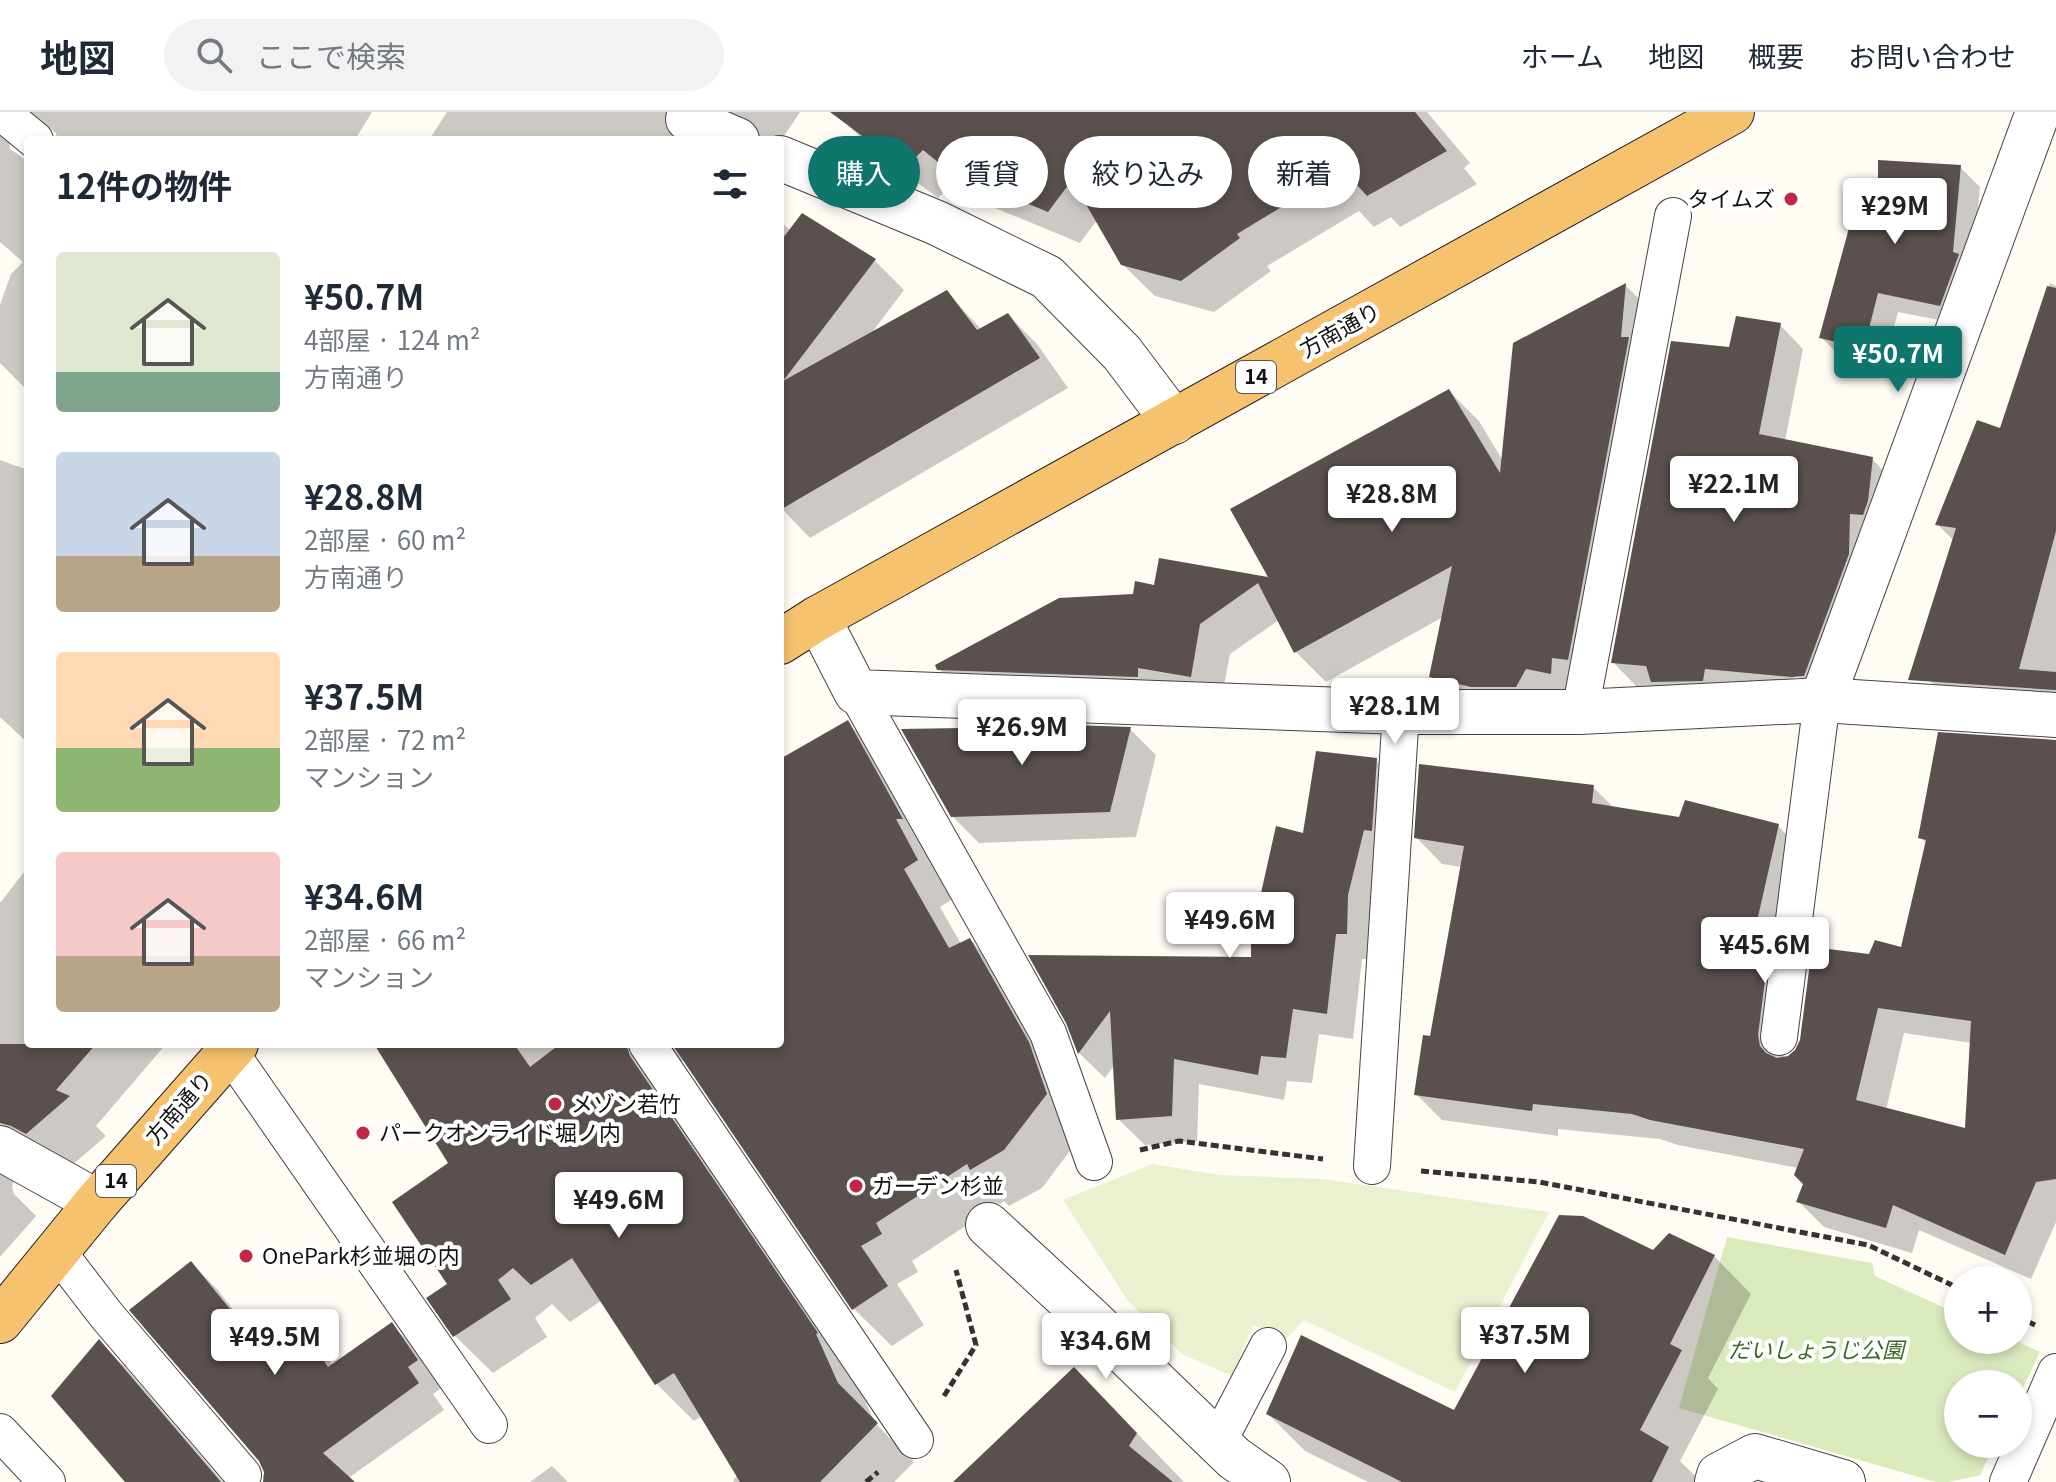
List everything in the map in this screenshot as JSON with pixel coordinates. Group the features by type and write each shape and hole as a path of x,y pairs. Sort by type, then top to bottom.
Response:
{"main road":[{"name":"方南通り","path":"784,639 1732,112"},
{"name":"方南通り","path":"0,1321 97,1202 230,1048"}],"street":[{"path":"1822,700 2038,112"},
{"path":"685,124 724,136"},
{"path":"784,160 937,223 1047,277 1122,353 1174,422"},
{"path":"818,618 856,692 1401,712 1580,712 1822,700 2056,715"},
{"path":"0,1148 97,1202"},
{"path":"988,1225 1091,1320 1235,1466"},
{"path":"1717,1482 1719,1475 1755,1456 1843,1482"}],"lane":[{"path":"1,112 30,136"},
{"path":"1580,712 1673,216"},
{"path":"856,692 1048,1033 1094,1162"},
{"path":"1779,1037 1822,700"},
{"path":"1372,1166 1401,712"},
{"path":"233,1048 489,1425"},
{"path":"650,1048 915,1440"},
{"path":"57,1251 107,1316 243,1475"},
{"path":"1235,1466 1268,1346"},
{"path":"2008,1482 2056,1372"},
{"path":"0,1432 47,1482"}],"path":[{"path":"1094,1162 1179,1141 1372,1166 1539,1182 1868,1245 1944,1281"},
{"path":"866,1482 915,1440 976,1345 954,1261 988,1225"}],"green space":[{"path":"1152,1164 1220,1175 1323,1179 1549,1212 1455,1392 1304,1320 1286,1339 1253,1325 1232,1376 1182,1354 1128,1301 1063,1200"},
{"name":"だいしょうじ公園","path":"1727,1237 1872,1263 1875,1276 1944,1308 1944,1354 2032,1354 2032,1348 2040,1352 2031,1370 1944,1370 1944,1458 1988,1458 1980,1475 1948,1482 1936,1482 1679,1408"}],"building":[{"path":"830,112 1415,112 1447,151 1367,196 1360,188 1360,136 1248,136 1248,208 1280,208 1237,234 1240,238 1181,281 1121,265 1088,208 1232,208 1232,136 1064,136 1064,191 1048,212 1038,208 1048,208 1048,136 936,136 936,160 923,150 920,153 920,136 862,136"},
{"path":"1878,160 1961,165 1953,252 1959,254 1940,306 1878,293 1864,348 1819,338 1861,184 1878,189"},
{"path":"802,213 876,259 784,380 784,237"},
{"path":"1626,283 1621,337 1629,337 1568,660 1552,658 1551,674 1526,669 1516,687 1471,687 1429,677 1452,566 1294,653 1258,583 1200,624 1191,677 1138,668 1138,677 937,670 935,665 1059,598 1133,594 1135,581 1154,585 1159,558 1268,577 1230,509 1449,389 1500,473 1513,343"},
{"path":"2047,286 2056,288 2056,531 2019,669 2056,672 2056,690 1908,680 1956,528 1935,525 1977,420 2000,428"},
{"path":"947,290 977,330 1008,313 1040,358 784,508 784,380"},
{"path":"1736,316 1781,323 1759,434 1873,457 1868,501 1863,515 1850,514 1849,554 1804,676 1705,669 1703,681 1651,682 1646,666 1611,663 1671,341 1729,347"},
{"path":"848,720 903,819 896,819 918,860 904,869 949,948 970,938 1029,1042 1047,1094 1004,1150 970,1170 967,1164 876,1223 882,1234 861,1246 888,1286 852,1310 675,1048 784,1048 784,757"},
{"path":"959,721 1131,727 1110,812 951,817 901,729 962,728"},
{"path":"1938,732 2056,740 2056,1179 2036,1182 2005,1255 1893,1205 1886,1228 1796,1202 1803,1184 1794,1175 1804,1149 1632,1114 1533,1104 1532,1111 1414,1095 1423,1035 1430,1036 1464,846 1414,838 1419,764 1594,785 1592,803 1679,817 1685,800 1779,824 1753,939 1770,941 1758,1035 1760,1046 1777,1058 1788,1056 1800,1040 1812,947 1869,954 1875,940 1901,947 1926,840 1918,838","holes":["1878,1008 1971,1021 1965,1128 1856,1100"]},
{"path":"1316,751 1377,758 1372,831 1364,830 1348,895 1347,934 1336,934 1327,1014 1293,1009 1286,1058 1261,1056 1258,1075 1174,1059 1172,1116 1116,1120 1110,1011 1078,1054 1066,1023 1028,955 1251,957 1251,902 1259,902 1276,826 1303,833"},
{"path":"0,1044 24,1044 24,1048 93,1048 56,1090 70,1096 26,1134 0,1123"},
{"path":"376,1048 517,1048 530,1067 555,1048 627,1048 818,1333 838,1383 878,1423 820,1482 740,1482 674,1373 655,1385 572,1258 531,1285 513,1268 498,1280 511,1299 453,1337 426,1298 447,1284 392,1202 448,1163"},
{"path":"1559,1215 1583,1216 1653,1250 1669,1233 1715,1255 1670,1344 1682,1350 1640,1430 1669,1447 1652,1482 1402,1482 1266,1414 1301,1335 1454,1410"},
{"path":"191,1261 251,1335 289,1313 328,1367 392,1322 418,1360 408,1367 419,1383 323,1453 355,1482 263,1482 264,1472 259,1461 129,1310"},
{"path":"99,1339 221,1482 125,1482 51,1396"},
{"path":"1074,1367 1137,1433 1129,1446 1173,1482 953,1482"}],"place":[{"name":"タイムズ","path":"1791,199"},
{"name":"メゾン若竹","path":"555,1104"},
{"name":"パークオンライド堀ノ内","path":"363,1133"},
{"name":"ガーデン杉並","path":"856,1186"},
{"name":"OnePark杉並堀の内","path":"246,1256"}]}
